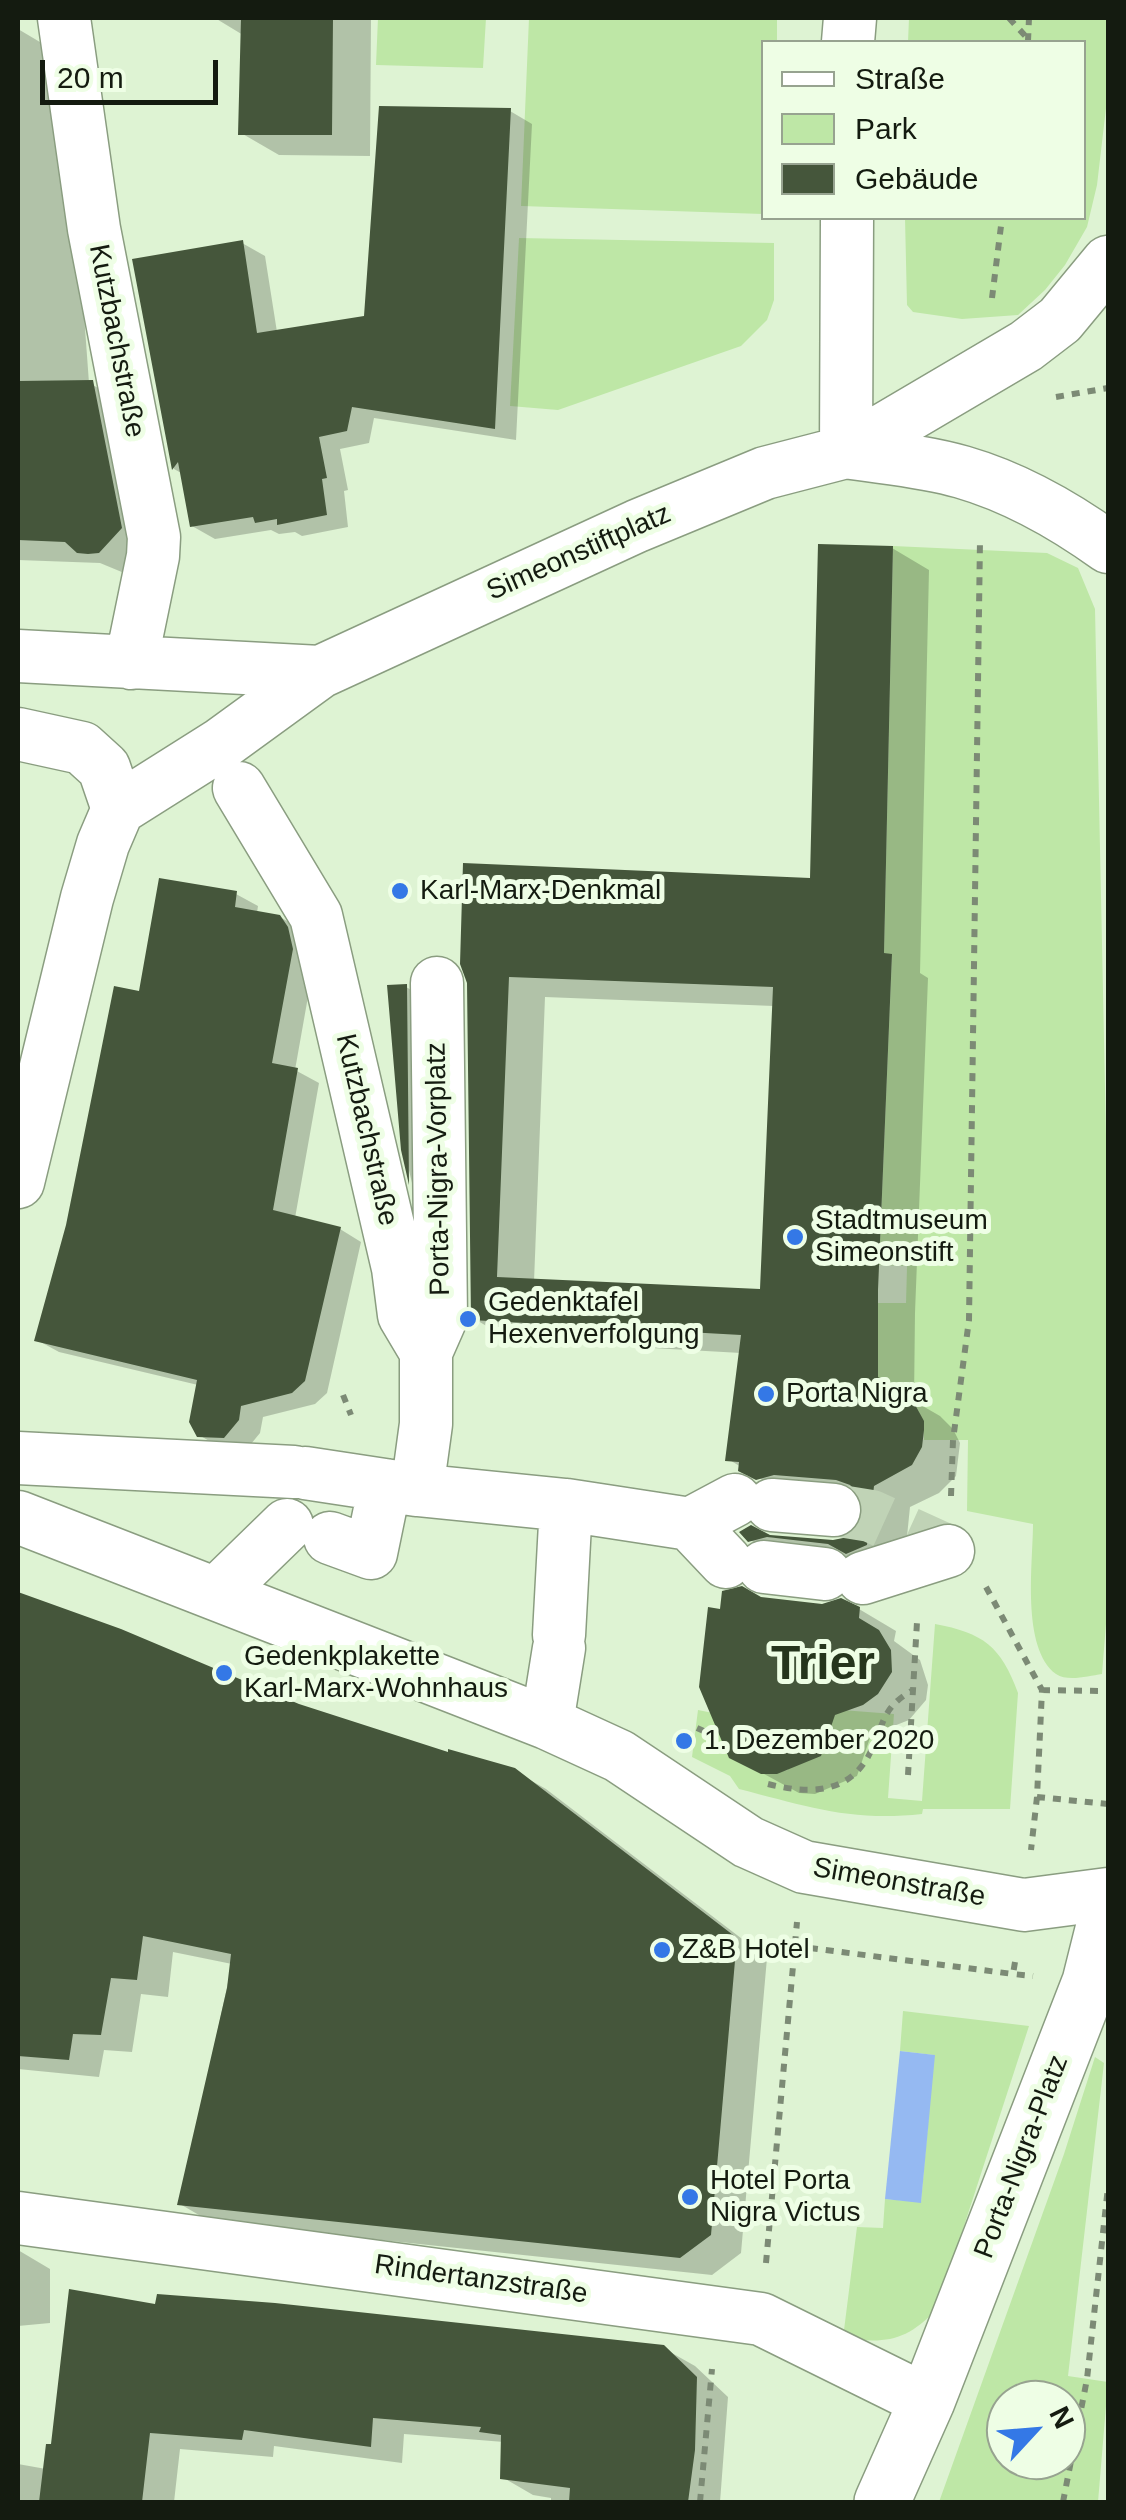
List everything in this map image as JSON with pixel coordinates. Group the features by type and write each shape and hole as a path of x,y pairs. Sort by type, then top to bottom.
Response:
{"main road":[{"name":"Porta-Nigra-Platz","path":"882,2502 927,2401 1090,1982 1108,1910"}],"street":[{"name":"Kutzbachstraße","path":"64,18 94,229 154,536 154,556 131,663"},
{"path":"846,452 847,220"},
{"name":"Simeonstiftplatz","path":"118,810 221,744 320,672 655,518 765,473 846,452 1026,346 1060,320 1108,262"},
{"name":"Simeonstiftplatz","path":"846,452 984,478 1074,522 1108,548"},
{"name":"Simeonstiftplatz","path":"18,656 320,672"},
{"path":"18,734 82,748 104,768 118,810 87,898 18,1182"},
{"name":"Kutzbachstraße","path":"239,788 316,916 415,1333"},
{"name":"Porta-Nigra-Vorplatz","path":"216,1593 308,1532 371,1553 426,1424 415,1333 440,1318 437,983"},
{"path":"18,1458 299,1473 566,1505 834,1510"},
{"path":"547,1723 559,1642 566,1505"},
{"path":"732,1510 745,1565 844,1576 948,1552"},
{"name":"Simeonstraße","path":"18,1517 547,1723 619,1756 748,1842 804,1867 1024,1905 1108,1894"},
{"name":"Rindertanzstraße","path":"18,2218 762,2319 927,2401"}],"path":[{"path":"1009,18 1027,40"},
{"path":"953,1440 969,1320 984,478"},
{"path":"344,1395 351,1415"},
{"path":"908,1775 917,1618 948,1552 986,1587 1042,1690 1037,1797 1108,1804"},
{"path":"754,1779 795,1790 837,1787 869,1756 884,1713 896,1700 914,1690"},
{"path":"1042,1690 1100,1691"},
{"path":"697,1728 708,1733 722,1756"},
{"path":"700,2502 714,2350 762,2319 798,1914"},
{"path":"794,1946 1013,1974"},
{"path":"1063,2502 1086,2379 1108,2187"}],"green space":[{"path":"378,18 486,18 483,68 376,65"},
{"path":"529,18 777,18 777,40 761,40 761,214 521,206"},
{"path":"909,18 1108,18 1108,91 1097,185 1087,227 1065,265 1018,315 962,319 913,312 907,305 905,220 1086,220 1086,40 908,40"},
{"path":"519,238 774,243 774,300 767,320 741,346 558,410 510,406"},
{"path":"893,546 1047,553 1078,568 1095,609 1108,1231 1108,1599 1102,1674 1066,1678 1045,1662 1031,1604 1033,1524 967,1511 968,1440 924,1440 921,1418 913,1403 899,1392 878,1385 878,1303 906,1303 907,1266 879,1265 892,955 884,953"},
{"path":"935,1624 978,1637 997,1653 1012,1677 1018,1693 1010,1809 923,1809 922,1814 896,1816 829,1811 739,1789 730,1776 692,1757 698,1710 723,1715 776,1772 788,1770 787,1764 829,1709 894,1714 888,1798 922,1801"},
{"path":"903,2011 1029,2026 937,2309 915,2328 895,2338 843,2338 857,2227 883,2228 885,2199 921,2202 934,2055 900,2051"},
{"path":"1095,2057 1104,2063 1068,2376 1108,2382 1098,2502 939,2502"}],"water":[{"path":"900,2051 935,2055 921,2203 885,2199"}],"building":[{"path":"241,18 333,18 332,135 238,135"},
{"path":"379,106 511,108 495,429 352,407 347,431 319,437 327,478 322,479 327,515 277,525 277,519 255,523 253,517 190,527 178,462 172,470 132,259 243,240 257,333 364,316"},
{"path":"93,380 122,528 99,553 77,553 65,542 18,540 18,381"},
{"path":"818,544 893,546 884,953 892,954 878,1377 913,1401 924,1421 924,1430 922,1447 912,1465 874,1486 867,1545 846,1554 828,1544 767,1537 748,1542 739,1532 751,1525 770,1535 833,1540 848,1537 858,1528 864,1511 861,1496 850,1485 836,1480 774,1475 756,1480 738,1471 739,1462 725,1461 741,1335 471,1320 467,983 460,964 463,863 810,878","holes":["509,977 773,987 760,1289 497,1277"]},
{"path":"159,878 237,891 235,907 280,915 288,927 293,949 272,1063 298,1068 273,1210 341,1227 305,1381 292,1393 241,1406 239,1420 224,1438 197,1437 189,1422 197,1380 34,1341 66,1225 114,986 139,991"},
{"path":"407,984 409,1185 401,1150 387,985"},
{"path":"742,1586 761,1597 822,1604 841,1598 860,1607 859,1618 879,1630 891,1650 892,1672 878,1694 863,1705 835,1715 821,1756 777,1774 761,1774 729,1758 699,1687 708,1607 720,1609 722,1591"},
{"path":"18,1592 121,1629 299,1704 448,1752 515,1768 737,1938 711,2235 680,2258 177,2205 227,1988 231,1954 143,1936 137,1980 111,1978 101,2035 73,2034 69,2060 18,2056"},
{"path":"69,2289 155,2304 157,2294 275,2303 664,2345 697,2377 695,2450 688,2502 569,2502 570,2488 500,2479 501,2435 479,2432 481,2427 373,2418 371,2447 244,2430 242,2440 150,2433 142,2502 39,2502 46,2444 51,2444"}],"tunnel":[{"path":"834,1510 871,1516 948,1551"}],"place":[{"name":"Karl-Marx-Denkmal","path":"400,891"},
{"name":"Stadtmuseum Simeonstift","path":"795,1237"},
{"name":"Gedenktafel Hexenverfolgung","path":"468,1319"},
{"name":"Porta Nigra","path":"766,1394"},
{"name":"Gedenkplakette Karl-Marx-Wohnhaus","path":"224,1673"},
{"name":"1. Dezember 2020","path":"684,1741"},
{"name":"Z&B Hotel","path":"662,1950"},
{"name":"Hotel Porta Nigra Victus","path":"690,2197"}],"district":[{"name":"Trier","path":"823,1666"}]}
